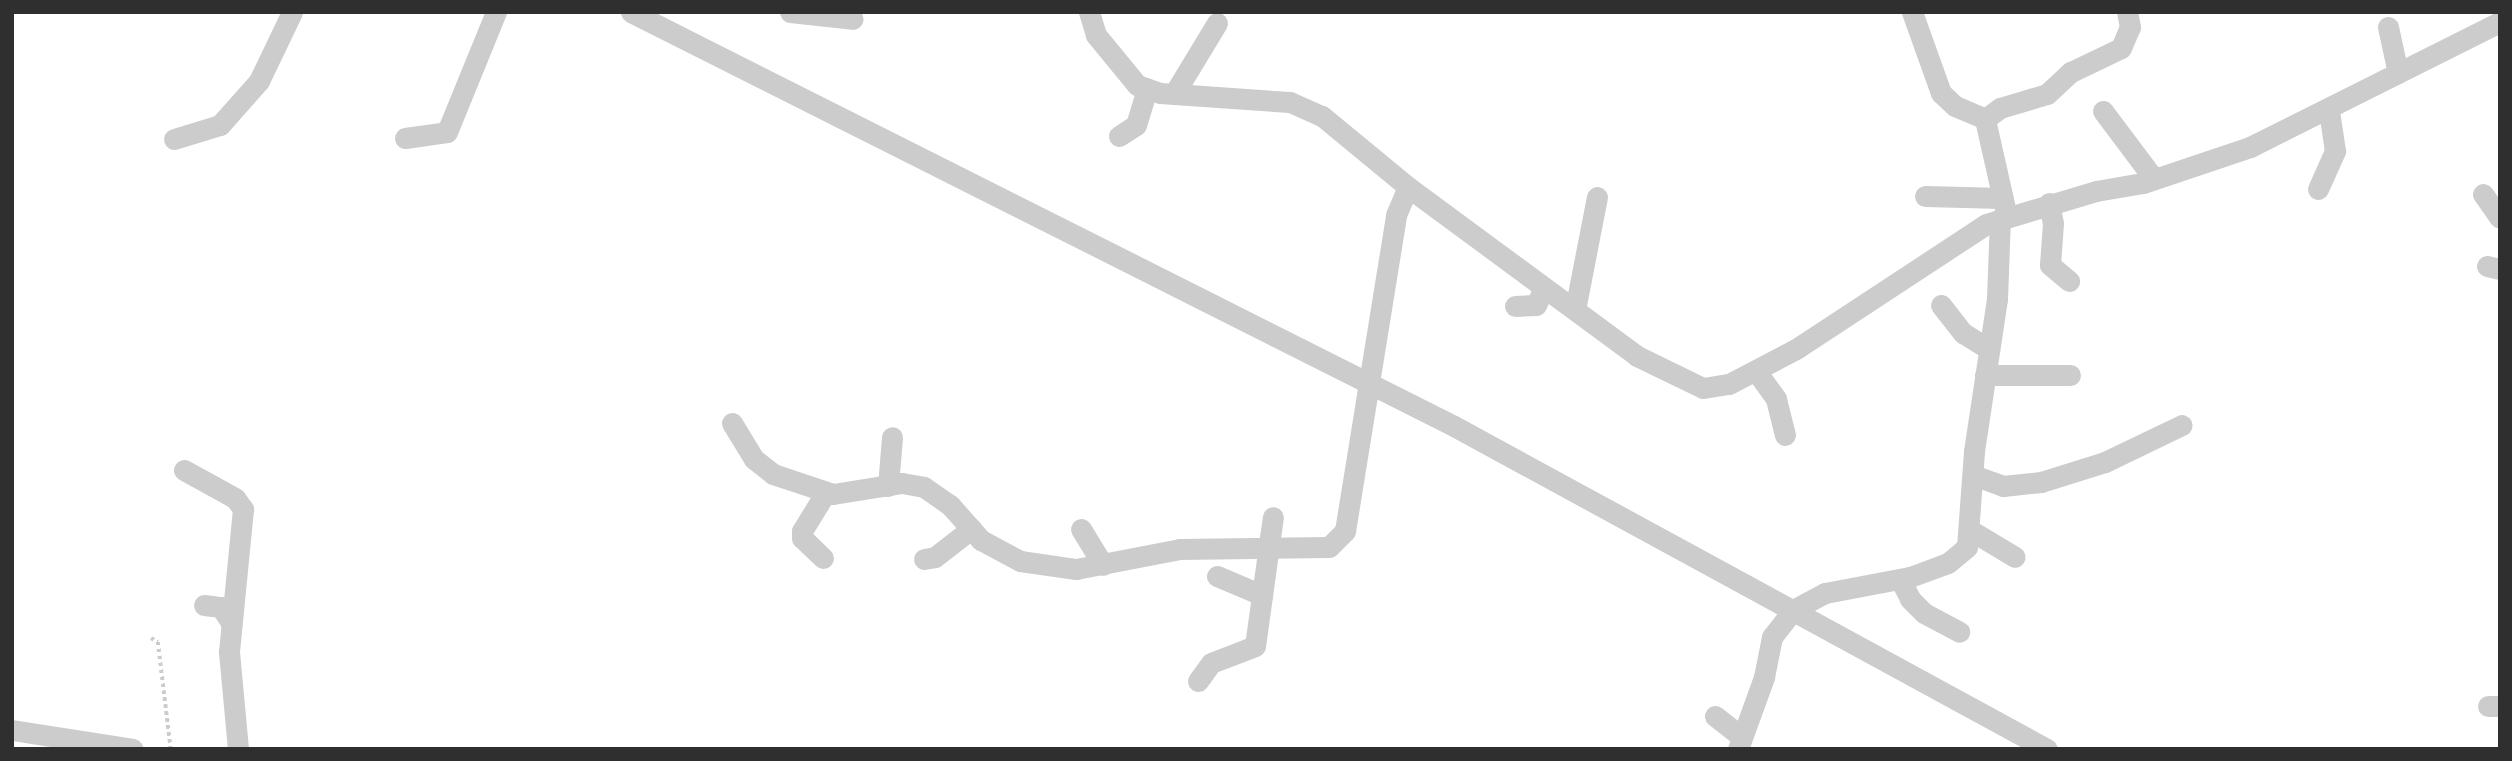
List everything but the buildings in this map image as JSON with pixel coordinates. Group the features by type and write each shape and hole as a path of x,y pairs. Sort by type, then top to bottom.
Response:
{"street":[{"path":"174,139 220,125 259,81 292,12"},
{"path":"405,138 447,132 496,12"},
{"path":"631,12 1370,384 2047,749"},
{"path":"790,12 853,19"},
{"path":"1089,12 1096,35 1116,63 1137,85 1174,94 1290,102 1322,116 1408,187 1637,356 1703,388 1729,384 1756,371 2003,211"},
{"path":"1912,12 1941,93 1962,110 1985,118"},
{"path":"1985,118 2000,108 2047,94 2071,72 2122,48 2130,27 2127,12"},
{"path":"1925,196 2003,211 2154,179 2250,147 2329,111 2500,22"},
{"path":"1174,94 1217,23"},
{"path":"2388,27 2398,74"},
{"path":"1119,136 1136,125 1147,89"},
{"path":"2103,111 2154,179"},
{"path":"2318,189 2334,151 2329,111"},
{"path":"1740,743 1772,637 1793,610 1825,593 1900,579 1958,557 1967,547 1973,475 1997,299 2003,211 1985,118"},
{"path":"732,423 754,459 773,474 826,492 888,486 924,487 950,505 971,529 1000,554 1020,561 1076,569 1180,549 1267,550 1329,547 1343,537 1396,215 1408,187"},
{"path":"2483,194 2500,218"},
{"path":"1575,310 1597,197"},
{"path":"2049,203 2053,223 2050,265 2069,281"},
{"path":"1515,306 1536,305 1544,288"},
{"path":"1941,305 1963,332 1989,349"},
{"path":"1756,371 1776,398 1785,435"},
{"path":"1985,376 2070,375"},
{"path":"1973,475 2003,486 2041,482 2105,462 2182,425"},
{"path":"888,486 891,437"},
{"path":"184,470 235,498 243,509 230,621 238,749"},
{"path":"823,558 802,538 802,531 826,492"},
{"path":"1198,681 1211,663 1255,646 1273,517"},
{"path":"924,559 935,557 971,529"},
{"path":"1081,529 1103,565"},
{"path":"1970,530 2015,556"},
{"path":"1217,576 1262,595"},
{"path":"1900,579 1910,599 1924,613 1959,632"},
{"path":"204,605 221,607 230,621"},
{"path":"1716,716 1740,743"},
{"path":"12,730 76,745 134,749"}],"path":[{"path":"151,638 158,642 171,749"}]}
